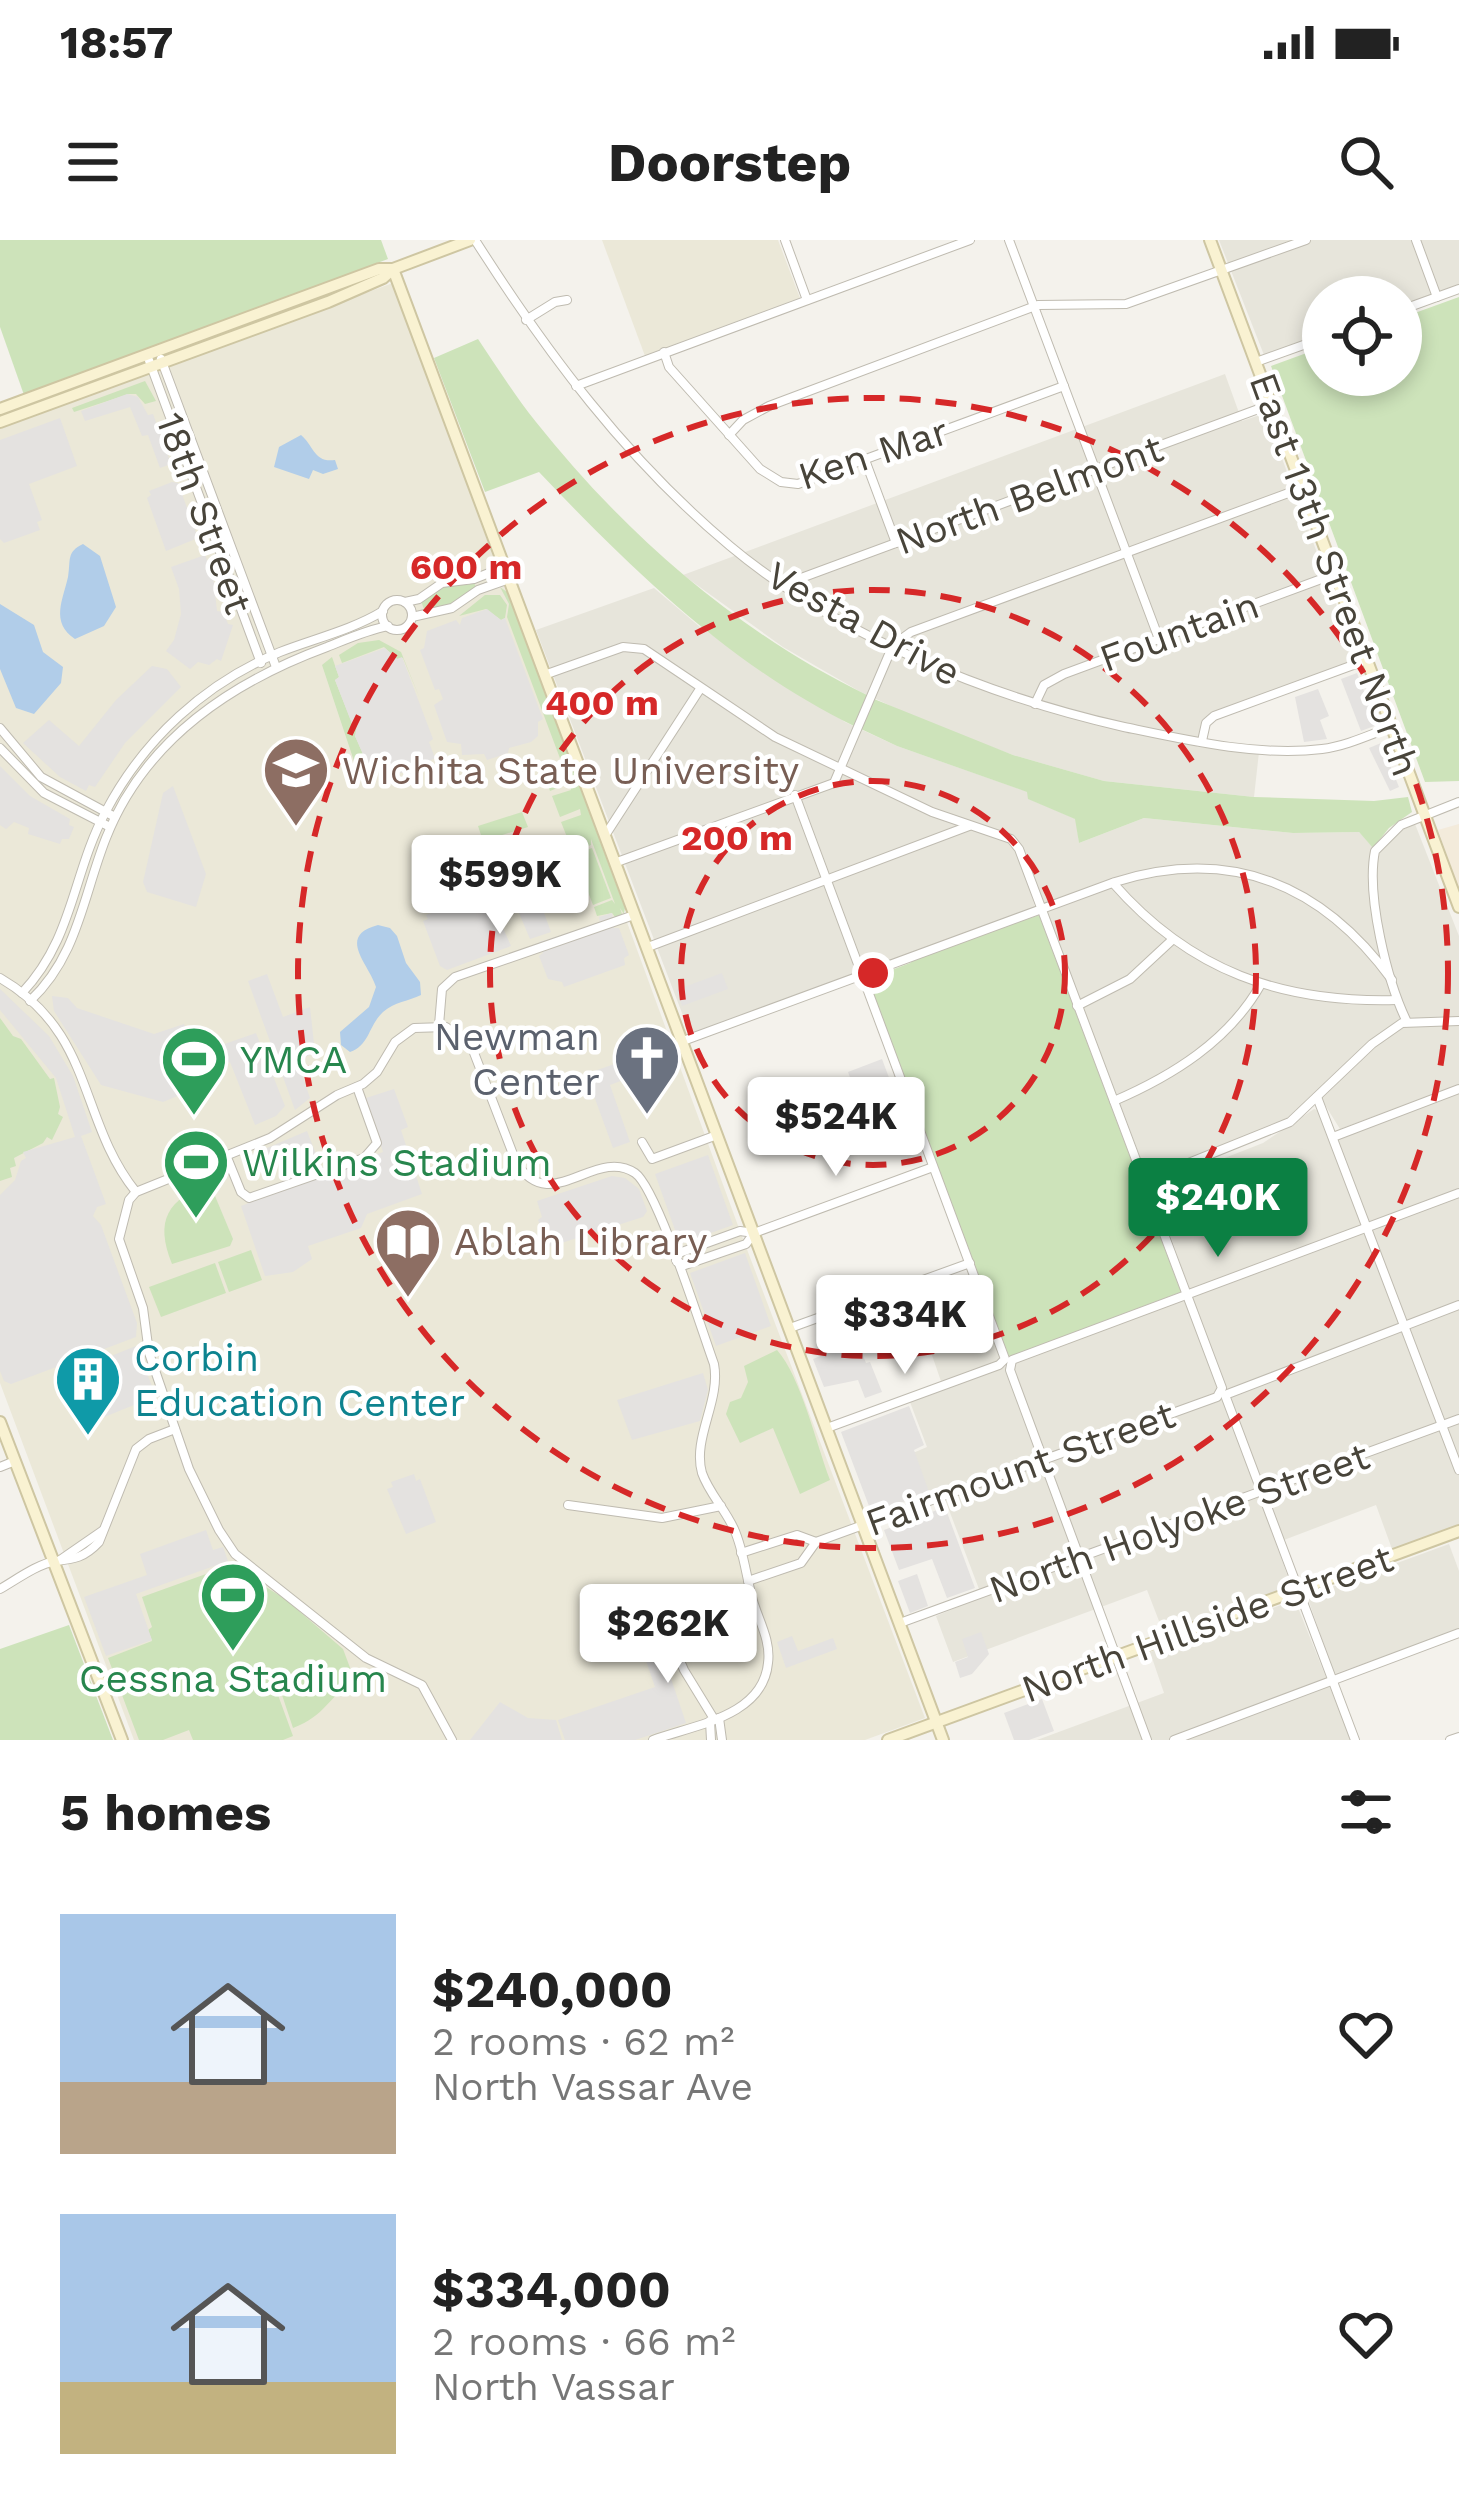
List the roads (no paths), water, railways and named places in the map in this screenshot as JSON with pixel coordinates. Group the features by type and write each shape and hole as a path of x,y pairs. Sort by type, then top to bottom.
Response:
{"main road":[{"path":"0,422 379,268 393,269 472,240"},
{"name":"East 13th Street North","path":"1210,240 1459,907"},
{"path":"393,269 943,1740"},
{"path":"0,409 154,358"},
{"path":"0,1422 122,1740"},
{"name":"North Hillside Street","path":"888,1740 1459,1531"}],"street":[{"name":"Vesta Drive","path":"472,240 576,386 685,506 732,548 788,587 892,646 976,685 1035,704 1202,741 1317,750 1391,727"},
{"path":"785,240 807,300"},
{"path":"576,386 970,240"},
{"path":"1010,240 1159,639"},
{"path":"729,435 743,420 769,406 1035,306 1126,304 1306,240"},
{"path":"1415,240 1437,296"},
{"path":"1422,302 1459,289"},
{"path":"526,320 567,299"},
{"path":"1256,362 1302,346"},
{"name":"Ken Mar","path":"664,352 669,368 760,469 781,482 798,484 1064,386"},
{"name":"18th Street","path":"154,358 276,667"},
{"name":"18th Street","path":"154,358 266,672"},
{"name":"North Belmont","path":"788,587 793,581 1271,404"},
{"path":"865,460 896,543"},
{"path":"617,862 834,783 892,646 911,632 1303,488"},
{"path":"26,997 58,945 105,812 136,763 172,722 223,681 382,611 392,601 418,599 442,583 508,573"},
{"path":"26,997 60,967 110,827 140,777 175,736 212,704 276,667 388,626 402,629 412,617 452,608 508,573"},
{"name":"Fountain","path":"1035,704 1053,678 1335,574"},
{"path":"405,602 412,617"},
{"path":"382,611 388,626"},
{"path":"547,674 633,646 775,737 932,812 1013,842 1355,1740"},
{"path":"1202,741 1206,723 1214,716 1366,660"},
{"path":"606,834 700,689"},
{"path":"0,728 41,777 116,817"},
{"path":"0,748 44,793 110,827"},
{"path":"795,795 1147,1740"},
{"path":"1407,1022 1396,1000 1374,889 1375,850 1401,825 1459,802"},
{"path":"648,947 970,825"},
{"path":"683,1041 1113,883 1178,867 1263,877 1332,913 1371,950 1392,980"},
{"path":"1113,883 1171,941 1208,963 1261,984 1320,997 1396,1000"},
{"path":"439,1025 442,989 455,977 636,914"},
{"path":"1077,1006 1130,979 1171,941"},
{"path":"0,978 26,997 76,1059 114,1162 136,1192"},
{"path":"1114,1101 1152,1084 1211,1045 1250,1004 1261,984"},
{"path":"1144,1180 1290,1122 1372,1044 1407,1022 1459,1021"},
{"path":"452,1740 422,1685 366,1658 236,1554 196,1486 148,1352 143,1308 119,1239 129,1200 136,1192 270,1138 375,1075 402,1035 421,1026 439,1025 457,1031 471,1045 522,1172 538,1183 553,1184 605,1167 631,1171 649,1190 715,1371 715,1398 700,1466 736,1532 769,1664 760,1688 745,1705 652,1740"},
{"path":"226,1155 249,1198 364,1157 377,1143 357,1087"},
{"path":"1334,1136 1459,1089"},
{"path":"1317,1097 1459,1470"},
{"path":"642,1142 652,1159 718,1135"},
{"path":"676,1262 685,1265 746,1244 754,1233 933,1166"},
{"path":"827,1428 1459,1193"},
{"path":"790,1328 970,1263"},
{"name":"Fairmount Street","path":"748,1581 801,1563 816,1543 1459,1305"},
{"name":"North Holyoke Street","path":"900,1623 1459,1419"},
{"path":"0,1589 57,1561 67,1564 89,1553 103,1531 136,1449 175,1429"},
{"path":"0,1467 15,1461"},
{"path":"568,1504 662,1519 721,1506"},
{"name":"Fairmount Street","path":"741,1552 792,1535 816,1543"},
{"path":"668,1631 722,1740"},
{"path":"1174,1740 1459,1634"},
{"path":"711,1740 715,1720"},
{"path":"1450,1740 1459,1737"}],"water":[{"path":"301,435 318,456 335,460 338,469 323,474 313,470 309,479 274,467 279,447"},
{"path":"83,544 100,556 116,607 104,626 75,639 63,625 60,610 70,557"},
{"path":"0,604 34,625 43,652 63,667 61,683 34,714 16,708 0,669"},
{"path":"378,925 397,936 406,963 420,982 421,995 383,1012 361,1045 350,1052 341,1045 340,1032 369,1007 376,987 357,943 366,930"}],"place":[{"name":"Wichita State University","path":"296,829"},
{"name":"Newman Center","path":"647,1117"},
{"name":"YMCA","path":"194,1118"},
{"name":"Wilkins Stadium","path":"196,1221"},
{"name":"Ablah Library","path":"408,1300"},
{"name":"Corbin Education Center","path":"88,1438"},
{"name":"Cessna Stadium","path":"233,1654"}]}
